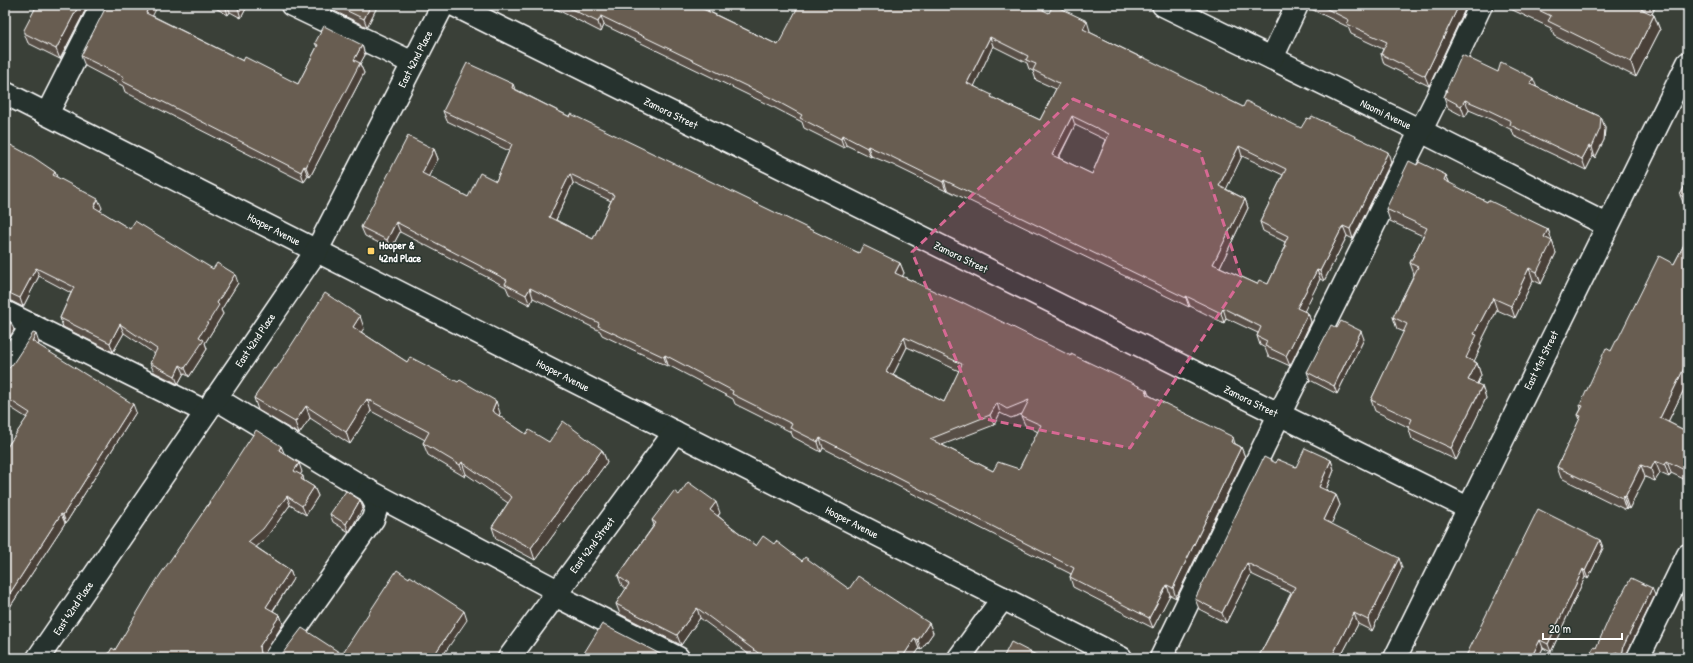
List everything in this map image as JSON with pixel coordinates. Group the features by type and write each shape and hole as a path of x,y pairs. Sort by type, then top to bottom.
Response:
{"street":[{"path":"47,114 102,5"},
{"path":"292,5 413,63"},
{"name":"East 42nd Place","path":"38,658 317,250 443,5"},
{"name":"Zamora Street","path":"454,5 1468,508"},
{"name":"Naomi Avenue","path":"1163,5 1421,131 1607,226"},
{"path":"1272,58 1297,5"},
{"path":"1161,658 1279,415 1421,131 1481,5"},
{"name":"East 41st Street","path":"1394,658 1687,66"},
{"name":"Hooper Avenue","path":"5,92 1121,658"},
{"path":"5,312 211,405 678,658"},
{"path":"5,367 32,325"},
{"name":"East 42nd Street","path":"508,658 675,432"},
{"path":"275,658 373,519 378,506 369,491"},
{"path":"1638,658 1688,555"},
{"path":"959,658 1003,598"}],"highlighted area":[{"path":"1073,99 1200,152 1242,279 1130,448 980,418 912,252"}],"building":[{"path":"37,5 79,5 56,49 24,33 24,30"},
{"path":"107,5 149,5 146,13 243,61 245,57 298,84 318,45 315,43 324,26 362,45 354,60 360,63 306,167 304,166 301,172 122,81 124,77 81,56"},
{"path":"232,5 239,5 238,8"},
{"path":"335,5 371,5 364,19"},
{"path":"563,5 703,5 701,8 778,45 799,5 1033,5 1049,13 1053,5 1087,21 1083,29 1243,107 1246,101 1301,128 1307,118 1310,119 1312,116 1388,152 1350,229 1343,226 1320,271 1317,270 1297,308 1308,313 1286,356 1265,346 1267,341 1257,336 1261,327 1223,308 1221,313 1186,296 1186,298 944,180 943,182 868,146 867,148 842,135 841,139 800,118 802,115 771,98 601,16 598,22","holes":["990,37 1028,56 1026,60 1036,64 1033,70 1059,83 1040,120 991,97 992,95 967,83","1072,116 1109,134 1092,174 1052,155","1239,146 1286,169 1260,222 1288,236 1284,245 1286,246 1268,284 1259,280 1257,284 1213,264 1245,199 1219,186"]},
{"path":"1319,5 1459,5 1425,76 1381,54 1387,42 1347,24 1349,20"},
{"path":"1528,5 1643,5 1641,9 1654,15 1631,62 1548,21 1551,16"},
{"path":"1462,55 1498,72 1501,62 1533,78 1530,84 1601,117 1600,129 1592,147 1589,146 1582,159 1510,125 1511,121 1486,109 1465,100 1461,106 1444,97"},
{"path":"467,63 513,84 512,88 570,117 571,114 859,253 863,245 900,263 895,273 962,304 962,302 1071,356 1071,354 1147,390 1146,394 1233,437 1231,442 1241,447 1173,588 1167,585 1149,618 1070,577 1074,568 820,438 818,442 790,428 792,424 732,394 733,391 665,355 664,357 598,326 599,323 530,288 526,295 505,284 507,280 396,222 387,240 361,227 408,136 434,149 422,173 468,197 480,173 496,181 512,144 443,111","holes":["570,174 614,195 593,239 549,217","904,337 962,364 944,402 886,372","1029,400 1021,416 1041,425 1019,469 998,462 993,471 930,439 990,415 997,403 1007,409"]},
{"path":"5,142 33,157 55,172 53,175 98,199 94,207 130,229 135,221 213,269 217,263 235,274 217,303 219,305 199,337 204,340 185,368 180,365 175,376 150,363 157,349 120,324 110,343 60,318 74,287 36,268 20,298 5,292"},
{"path":"1409,161 1417,165 1419,162 1446,175 1444,180 1487,202 1488,200 1548,229 1544,237 1552,241 1537,272 1529,268 1511,306 1493,298 1474,334 1477,335 1466,358 1477,363 1468,380 1482,386 1451,448 1408,428 1412,419 1371,400 1407,324 1393,317 1418,267 1410,263 1427,228 1386,209"},
{"path":"1688,180 1688,199 1680,195"},
{"path":"1688,237 1688,365 1686,364 1660,418 1688,432 1688,472 1667,461 1665,465 1655,461 1651,469 1641,465 1625,497 1623,496 1622,498 1557,467 1581,416 1578,415 1583,406 1580,405 1606,348 1611,351 1617,341 1659,256 1674,264"},
{"path":"325,293 360,316 353,327 407,362 410,357 458,382 460,380 496,401 492,411 526,434 529,430 549,442 563,421 602,450 531,548 492,527 512,497 462,462 460,465 423,443 429,432 367,399 346,432 306,406 295,422 254,398 274,368 276,369"},
{"path":"5,318 11,322 5,330"},
{"path":"1341,321 1361,331 1334,386 1307,372 1331,325 1337,328"},
{"path":"33,333 36,334 32,341 133,404 63,515 61,514 5,601 5,450 30,413 5,397 5,370 12,365"},
{"path":"256,430 281,446 279,450 299,463 294,471 303,476 301,479 314,487 302,506 287,496 263,529 248,542 290,570 266,607 280,615 259,647 260,654 264,658 106,658 112,648 115,650 156,581 210,502"},
{"path":"1305,448 1331,460 1319,487 1336,495 1324,520 1399,558 1368,620 1354,613 1331,658 1258,658 1295,587 1247,563 1222,613 1195,599 1264,457 1276,463 1277,459 1296,467"},
{"path":"688,482 716,502 710,510 756,546 763,536 774,544 776,541 802,561 805,557 849,589 858,576 929,623 918,640 915,638 902,658 765,658 697,608 677,635 616,604 629,584 618,576 656,523 652,520 674,491 679,495"},
{"path":"346,491 360,500 346,524 330,514"},
{"path":"1538,509 1600,540 1585,571 1583,569 1548,644 1540,640 1531,658 1465,658"},
{"path":"397,570 409,578 410,576 464,611 432,658 279,658 302,628 342,654"},
{"path":"1631,578 1652,588 1624,645 1622,655 1616,652 1613,658 1588,658 1594,647 1596,648 1611,614"},
{"path":"602,624 662,655 660,658 581,658"},
{"path":"1011,642 1042,658 1003,658"}],"place":[{"name":"Hooper & 42nd Place","path":"371,251"}]}
